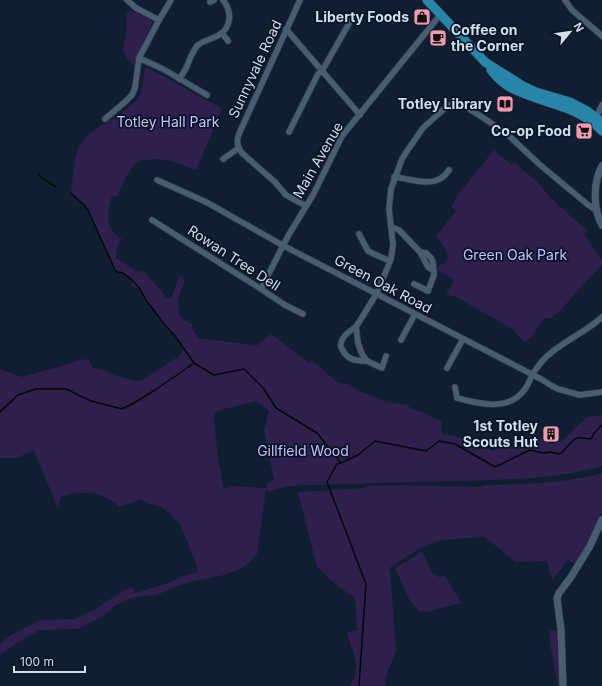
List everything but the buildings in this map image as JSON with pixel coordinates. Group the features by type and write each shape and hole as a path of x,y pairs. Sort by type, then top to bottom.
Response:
{"main road":[{"path":"427,0 485,62 523,86 536,92 570,102 587,111 597,120 602,131"}],"street":[{"path":"127,0 136,8 159,20"},
{"path":"105,119 132,95 135,88 139,58 171,0"},
{"path":"179,79 195,48 202,42 222,33 228,25 230,17 228,8 223,0"},
{"name":"Sunnyvale Road","path":"239,148 237,142 238,136 300,0"},
{"path":"565,0 572,10 602,36"},
{"name":"Main Avenue","path":"261,289 288,236 313,195 340,140 440,14"},
{"path":"289,132 318,74 322,71 351,20 355,17"},
{"path":"286,29 360,115"},
{"path":"222,33 228,41"},
{"path":"139,58 163,69 207,95"},
{"path":"386,356 382,368 367,361 347,357 340,345 345,336 356,327 377,293 390,261 392,245 390,199 394,177 402,159 423,128 445,108 459,102 506,133 539,164 597,211"},
{"path":"597,120 602,105"},
{"path":"223,159 239,148 242,153 275,182 286,195 306,206"},
{"path":"602,166 596,186 597,211 602,225"},
{"path":"394,177 421,182 437,181 446,175 449,170"},
{"name":"Green Oak Road","path":"157,180 206,202 284,246 377,293 552,386 580,395 602,392"},
{"name":"Rowan Tree Dell","path":"152,220 285,305 303,314"},
{"path":"391,227 402,232 420,252 426,253 431,258 434,275 428,291 414,284"},
{"path":"359,234 368,251 390,261"},
{"path":"401,340 415,314"},
{"path":"455,387 457,398 483,404 510,402 517,398 525,389 532,375 545,358 553,351 586,330 602,317"},
{"path":"356,327 358,347 367,361"},
{"path":"447,368 463,339"},
{"path":"563,686 561,630 557,598 590,546 602,520"}],"green space":[{"path":"130,10 153,21 136,58 135,66 129,61 123,51 127,28 126,16"},
{"path":"147,67 222,109 196,170 178,163 160,159 140,161 131,168 117,197 112,196 108,214 110,226 116,235 122,239 118,244 116,258 133,269 135,272 143,271 162,291 166,299 172,296 180,275 185,279 178,299 178,314 185,321 191,323 193,326 191,327 198,338 256,346 271,334 309,363 312,360 338,383 349,384 359,391 386,402 407,405 412,409 422,412 442,422 441,430 444,435 452,435 464,439 474,440 492,451 502,447 515,446 535,432 538,436 550,444 561,441 586,418 602,415 602,466 566,474 530,478 288,486 269,492 266,489 257,554 241,568 223,575 180,585 155,596 151,595 131,598 116,605 105,615 78,629 40,630 0,655 0,644 11,635 40,620 75,619 95,609 131,587 135,593 198,572 181,526 160,506 149,504 141,499 119,507 103,496 85,493 62,496 60,498 58,509 34,450 17,458 0,458 0,369 22,377 85,359 89,360 93,368 105,370 110,374 140,381 179,356 183,350 183,347 178,340 149,305 140,289 132,287 132,280 123,273 115,270 88,210 71,193 74,164 79,146 93,131 122,113 138,99 142,90 145,68","holes":["256,401 269,411 264,431 274,480 267,484 266,488 232,486 224,489 218,459 214,418 215,413 217,411"]},
{"name":"Green Oak Park","path":"494,150 511,165 514,162 535,180 556,203 588,231 584,234 602,260 602,265 558,313 551,318 546,318 543,320 533,335 525,343 512,329 456,297 446,294 453,283 453,279 439,271 438,266 444,263 448,257 445,248 436,236 456,211 452,205 460,192"},
{"path":"602,473 602,513 590,541 576,565 568,560 552,580 547,561 515,562 485,537 435,542 417,550 388,569 390,571 396,651 386,676 385,686 350,686 354,679 356,666 354,653 347,633 357,630 355,598 334,583 317,567 298,492 394,485 480,487 486,485 562,481"},
{"path":"422,552 432,573 438,577 445,576 461,603 427,612 419,611 410,601 395,568"},
{"path":"558,630 560,686 557,683 549,631"}],"waterway":[{"path":"38,174 56,187"},
{"path":"71,193 88,210 115,270 123,273 140,289 146,300 175,336 194,363"},
{"path":"0,412 18,395 36,389 66,389 91,401 122,409 155,390 194,363 214,375 244,369 264,389 276,408 317,433 341,463 358,455 375,441 426,451 439,441 455,444 495,467 530,450 543,453 550,452 560,454 575,439 591,439 594,433 602,425"},
{"path":"341,463 337,464 327,482 366,584 359,686"}],"place":[{"name":"Liberty Foods","path":"422,17"},
{"name":"Coffee on the Corner","path":"438,38"},
{"name":"Totley Library","path":"505,104"},
{"name":"Co-op Food","path":"584,131"},
{"name":"1st Totley Scouts Hut","path":"551,434"}],"park label":[{"name":"Totley Hall Park","path":"168,122"},
{"name":"Gillfield Wood","path":"303,451"}]}
